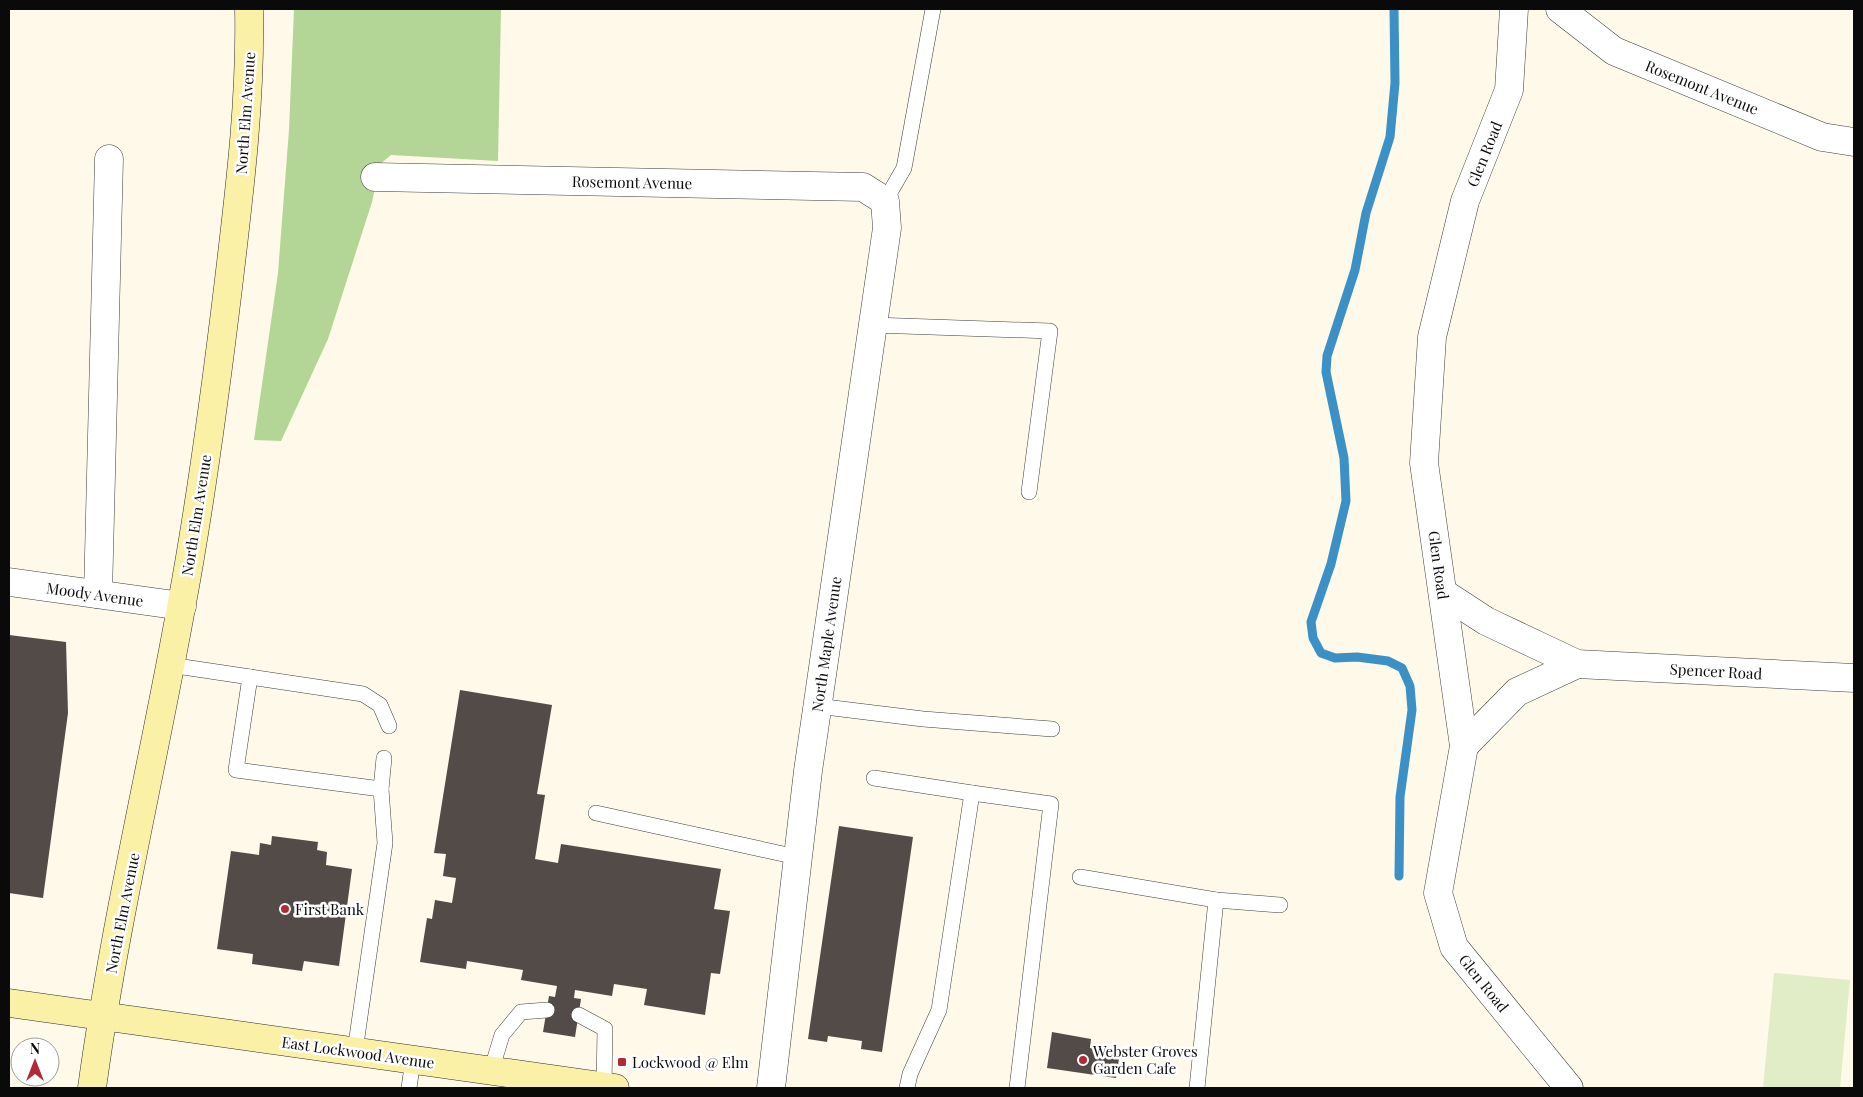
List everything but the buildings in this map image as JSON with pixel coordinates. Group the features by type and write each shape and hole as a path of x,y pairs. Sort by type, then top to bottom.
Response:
{"main road":[{"name":"North Elm Avenue","path":"92,1088 102,1016 182,606 216,388 239,191 250,43 249,9"},
{"name":"East Lockwood Avenue","path":"9,1003 609,1088"}],"street":[{"name":"Glen Road","path":"1514,9 1509,90 1465,201 1432,337 1424,463 1464,746 1438,893 1454,947 1570,1088"},
{"name":"Rosemont Avenue","path":"1560,9 1614,51 1822,137 1854,142"},
{"path":"98,594 109,158"},
{"name":"Rosemont Avenue","path":"375,177 863,187 885,201"},
{"name":"North Maple Avenue","path":"771,1088 797,856 817,706 888,228 885,201"},
{"name":"Moody Avenue","path":"9,582 182,606"},
{"name":"Spencer Road","path":"1443,593 1486,621 1578,664 1854,678"},
{"name":"Spencer Road","path":"1464,746 1518,692 1578,664"}],"lane":[{"path":"885,201 904,168 933,9"},
{"path":"873,325 1050,332 1029,492"},
{"path":"170,665 363,694 380,705 388,726"},
{"path":"250,677 236,770 381,789"},
{"path":"817,706 923,719 1052,729"},
{"path":"355,1052 386,843 381,789 384,758"},
{"path":"874,778 1051,804 1017,1088"},
{"path":"907,1088 910,1074 939,1010 972,793"},
{"path":"596,813 797,856"},
{"path":"1080,877 1216,900 1280,904"},
{"path":"1197,1088 1216,900"},
{"path":"491,1070 502,1035 521,1012 546,1010"},
{"path":"579,1015 605,1029 609,1088"},
{"path":"409,1088 413,1060"}],"green space":[{"path":"294,9 501,9 498,161 391,155 380,164 372,202 328,339 281,441 254,440 278,273 289,130"},
{"path":"1774,973 1850,980 1840,1088 1763,1088"}],"waterway":[{"path":"1394,9 1395,83 1390,137 1366,213 1355,270 1327,356 1326,372 1344,458 1346,501 1331,564 1311,622 1313,638 1321,653 1335,658 1357,657 1388,661 1402,668 1410,686 1412,710 1400,797 1399,876"}],"place":[{"name":"First Bank","path":"285,909"},
{"name":"Webster Groves Garden Cafe","path":"1083,1060"},
{"name":"Lockwood @ Elm","path":"622,1062"}]}
